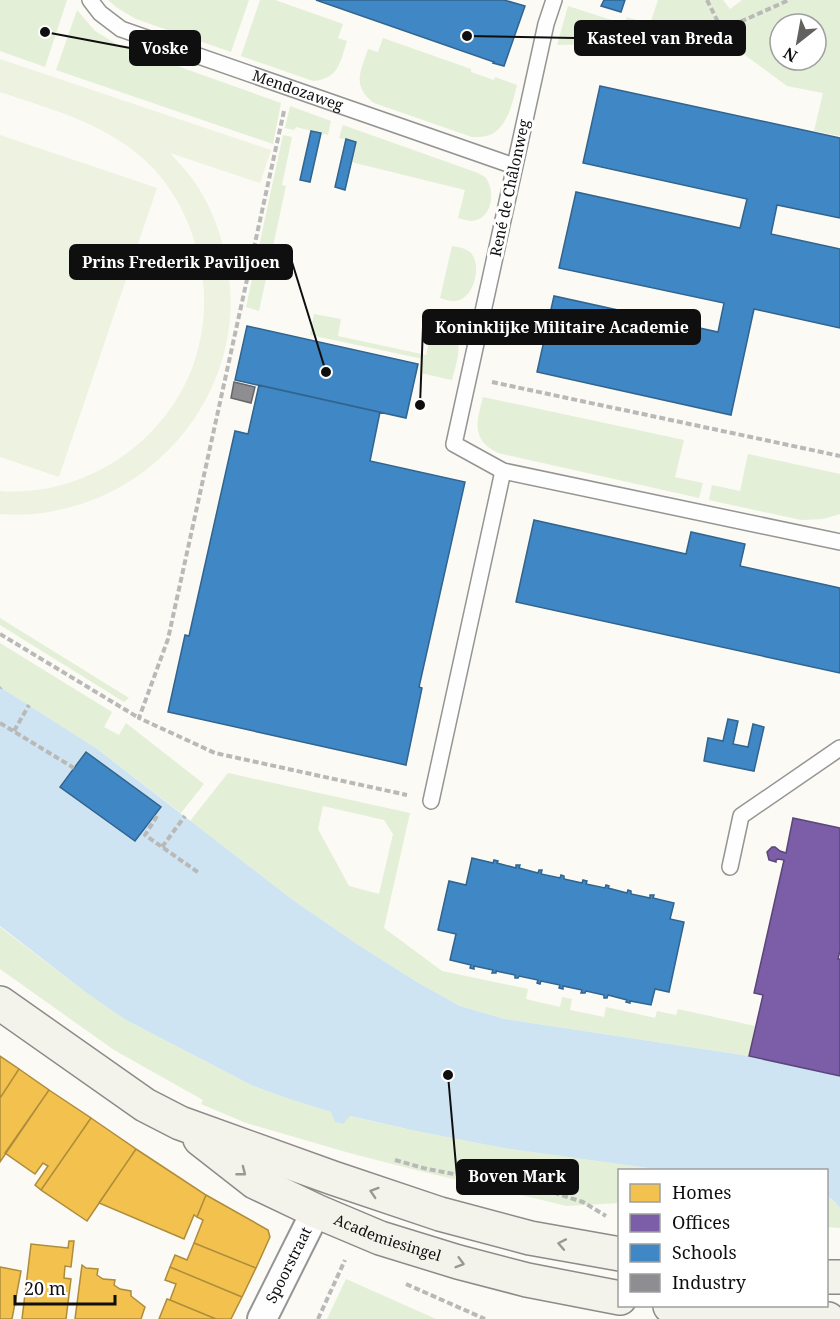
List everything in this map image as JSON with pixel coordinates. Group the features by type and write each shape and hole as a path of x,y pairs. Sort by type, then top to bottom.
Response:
{"street":[{"name":"Academiesingel","path":"0,1003 145,1105 180,1123 440,1214 530,1238 618,1254"},
{"name":"Academiesingel","path":"180,1123 255,1182 380,1238 527,1281 618,1298"},
{"name":"Spoorstraat","path":"262,1319 316,1211"},
{"path":"676,1309 828,1319"}],"lane":[{"name":"Mendozaweg","path":"90,0 100,13 121,29 514,166"},
{"name":"René de Châlonweg","path":"503,471 454,444 514,166 546,24 554,0"},
{"path":"431,801 503,471 840,542"},
{"path":"730,867 741,816 840,748"}],"path":[{"path":"707,0 722,30 789,0"},
{"path":"140,718 168,639 289,88"},
{"path":"469,377 840,456"},
{"path":"0,634 140,718 215,753 431,801"},
{"path":"14,731 29,705"},
{"path":"0,723 74,768"},
{"path":"157,816 145,835 199,873"},
{"path":"162,847 185,816"},
{"path":"393,1160 426,1169 552,1192 583,1202 603,1213 611,1221"},
{"path":"318,1319 346,1260"}],"green space":[{"path":"0,0 67,0 45,67 0,51"},
{"path":"108,0 249,0 231,52 136,19"},
{"path":"260,0 275,0 343,24 338,38 347,41 340,62 333,73 322,80 313,81 241,56"},
{"path":"658,0 723,0 730,9 742,0 840,0 840,136 814,131 823,93 787,86 734,47 738,41 729,36 710,35 605,44 557,45 568,6 624,24 627,17 650,24"},
{"path":"77,10 95,31 118,45 281,103 273,144 56,70"},
{"path":"383,38 471,69 471,72 517,85 504,123 492,134 472,137 374,103 362,90 360,78 368,49 378,52"},
{"path":"0,59 271,150 260,183 170,153 191,177 210,210 223,245 228,270 230,311 225,350 212,387 192,421 167,452 136,477 102,496 63,509 24,515 0,514 0,491 34,490 66,484 97,471 126,454 151,432 172,406 188,377 199,345 204,317 204,289 200,261 189,225 176,199 153,168 119,140 100,130 62,113 0,92"},
{"path":"290,106 331,121 328,135 296,127 294,130 285,128"},
{"path":"343,125 478,173 486,178 491,190 488,210 479,219 472,221 458,218 465,190 351,162 355,142 339,138"},
{"path":"0,135 157,188 59,477 0,457"},
{"path":"283,135 292,137 282,185 286,186 259,311 246,307"},
{"path":"452,246 470,252 476,265 471,289 467,295 454,301 440,298"},
{"path":"314,314 341,319 338,336 426,355 433,326 448,330 454,334 458,346 452,380 420,373 423,359 310,335"},
{"path":"483,397 684,440 675,477 703,483 699,498 498,453 489,448 479,435 478,422"},
{"path":"748,454 840,474 840,514 823,519 801,520 709,500 712,485 740,491"},
{"path":"0,618 129,698 124,702 0,625"},
{"path":"0,643 112,712 104,727 119,735 126,723 204,784 181,813 96,748 0,687"},
{"path":"228,773 410,813 384,928 442,971 528,989 526,999 560,1007 562,997 572,999 570,1010 604,1017 606,1007 655,1018 657,1011 676,1015 678,1009 755,1026 749,1056 505,1019 460,1006 357,944 293,900 190,821","holes":["323,806 384,820 393,834 379,894 349,886 318,829"]},
{"path":"0,927 124,1019 253,1086 331,1112 416,1131 503,1148 655,1169 618,1169 618,1203 567,1206 353,1154 246,1123 201,1104 203,1100 114,1050 0,969"},
{"path":"828,1197 840,1208 840,1228 828,1227"},
{"path":"346,1279 436,1319 327,1319"}],"water":[{"path":"0,687 96,748 293,900 357,944 460,1006 505,1019 749,1056 840,1076 840,1208 828,1197 828,1169 655,1169 503,1148 350,1116 343,1124 335,1122 331,1112 253,1086 124,1019 0,926"}],"building: Homes":[{"path":"0,1056 19,1069 0,1098"},
{"path":"19,1069 49,1090 0,1162 0,1098"},
{"path":"49,1090 91,1118 41,1190 35,1185 48,1166 43,1163 35,1174 5,1153"},
{"path":"91,1118 136,1149 87,1221 41,1190"},
{"path":"136,1149 206,1195 184,1239 99,1203"},
{"path":"206,1195 268,1230 270,1237 256,1268 194,1243 203,1220 197,1217"},
{"path":"69,1241 74,1241 71,1267 65,1266 64,1278 71,1279 66,1319 22,1319 31,1244 68,1248"},
{"path":"194,1243 256,1268 242,1297 170,1267 175,1255 187,1260"},
{"path":"82,1265 86,1268 98,1269 97,1275 103,1279 115,1280 114,1285 131,1291 131,1296 145,1307 141,1319 75,1319"},
{"path":"0,1267 21,1271 12,1319 0,1319"},
{"path":"170,1267 242,1297 231,1319 216,1319 170,1300 176,1284 165,1280"},
{"path":"167,1299 170,1300 216,1319 159,1319"}],"building: Offices":[{"path":"793,818 840,828 840,951 838,959 840,959 840,1076 749,1056 763,995 754,993 784,860 778,859 776,862 769,860 767,852 775,847 786,853"}],"building: Schools":[{"path":"316,0 504,0 525,6 504,66"},
{"path":"604,0 625,0 621,12 601,6"},
{"path":"600,86 840,138 840,218 777,205 771,234 840,249 840,328 754,309 731,415 537,372 554,296 718,332 724,303 559,268 576,192 740,228 747,199 583,163"},
{"path":"311,131 321,133 310,182 300,180"},
{"path":"346,139 356,142 345,190 335,187"},
{"path":"247,326 418,364 406,418 235,380"},
{"path":"259,385 380,412 370,461 465,482 419,687 422,688 406,765 168,712 185,635 189,636 235,431 248,434"},
{"path":"534,520 686,554 691,532 745,544 740,566 840,588 840,673 516,602"},
{"path":"728,719 738,721 733,744 748,747 753,724 764,727 754,771 704,761 708,738 723,741"},
{"path":"86,752 161,807 135,841 60,787"},
{"path":"472,858 493,863 494,860 516,868 516,865 520,865 519,868 538,873 542,870 541,874 560,878 561,875 564,879 582,883 583,880 587,881 586,884 605,888 606,885 609,886 608,888 627,893 628,890 631,894 650,898 650,895 654,895 653,898 674,903 670,919 684,922 669,992 655,989 651,1005 630,1001 630,1003 608,995 604,998 604,995 586,991 581,993 582,990 563,986 563,989 559,988 560,985 541,981 540,984 537,983 538,980 519,976 515,978 515,975 496,971 492,973 493,970 474,966 474,969 470,968 471,965 450,960 456,934 438,930 449,881 466,885"}],"building: Industry":[{"path":"234,382 255,387 251,403 231,398"}],"place":[{"name":"Voske","path":"45,32"},
{"name":"Kasteel van Breda","path":"467,36"},
{"name":"Prins Frederik Paviljoen","path":"326,372"},
{"name":"Koninklijke Militaire Academie","path":"420,405"},
{"name":"Boven Mark","path":"448,1075"}]}
